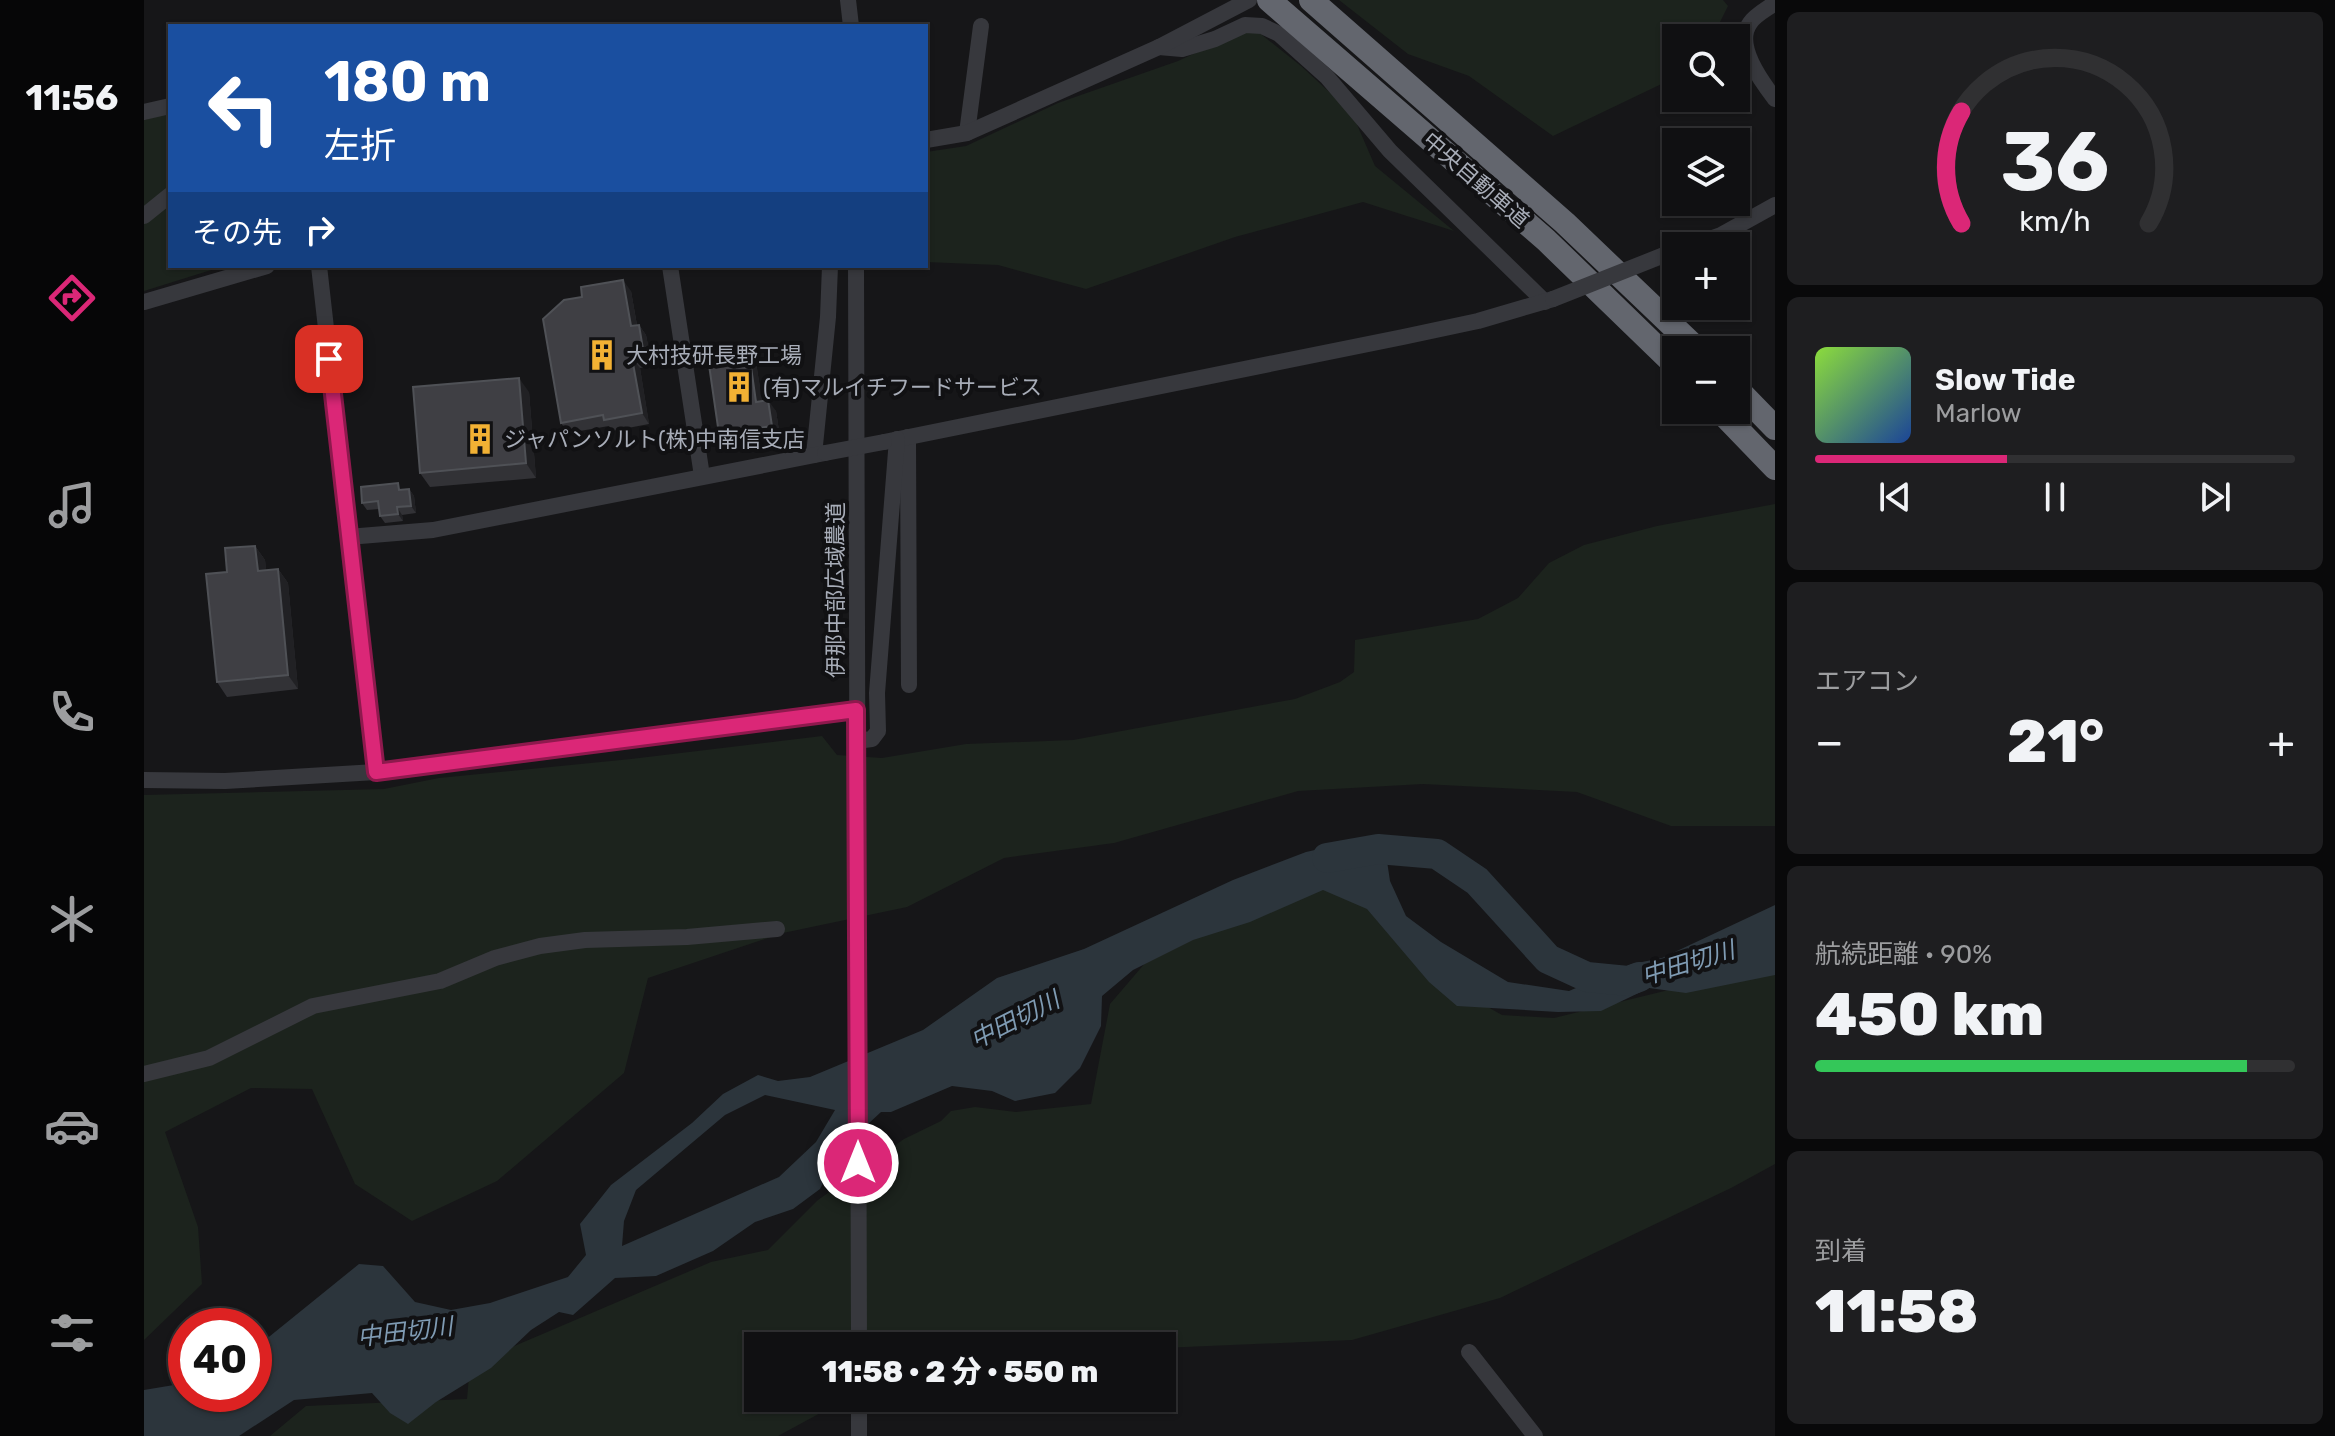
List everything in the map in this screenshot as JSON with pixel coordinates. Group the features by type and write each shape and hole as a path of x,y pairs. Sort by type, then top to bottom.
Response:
{"highway":[{"name":"中央自動車道","path":"1269,0 1546,240 1662,352"},
{"name":"中央自動車道","path":"1311,0 1565,223 1683,336"},
{"path":"1750,402 1775,428"},
{"path":"1733,424 1775,468"}],"street":[{"path":"848,0 851,24"},
{"path":"928,140 967,133 1159,47 1249,0"},
{"path":"1775,3 1751,21 1744,35 1747,49 1775,99"},
{"path":"1159,47 1182,49 1215,39 1245,25 1262,26 1279,34 1327,77 1390,151 1549,300"},
{"path":"967,133 981,26"},
{"path":"144,112 168,106"},
{"path":"144,216 168,197"},
{"path":"1726,232 1775,205"},
{"path":"348,537 433,530 1478,321 1549,300 1662,256"},
{"path":"144,302 260,268"},
{"path":"319,268 376,772"},
{"path":"670,268 702,476"},
{"path":"820,454 830,268"},
{"name":"伊那中部広域農道","path":"856,268 859,1332"},
{"path":"896,439 909,685"},
{"path":"856,741 872,739 878,731 877,693 896,439"},
{"path":"144,780 225,781 376,772 856,710"},
{"path":"144,1074 209,1058 313,1006 440,981 495,958 540,946 585,940 687,937 777,929"},
{"path":"1469,1352 1535,1436"},
{"path":"859,1412 859,1436"}],"shaded area":[{"path":"1339,0 1723,0 1728,6 1719,24 1662,24 1662,84 1553,136 1469,76 1408,54"},
{"path":"1252,27 1352,113 1375,166 1454,231 1363,202 1235,237 1086,289 998,265 928,262 928,152 966,146 1058,103 1178,61"},
{"path":"168,114 168,268 218,268 144,291 144,120"},
{"path":"1775,504 1775,826 1671,826 1577,792 1423,784 1298,791 1114,843 1004,858 907,907 783,933 648,978 624,1073 497,1181 412,1221 355,1184 312,1089 251,1088 165,1132 198,1227 202,1284 177,1308 168,1308 168,1317 144,1340 144,795 384,789 439,778 822,736 837,755 882,758 966,744 1073,740 1295,699 1340,682 1354,672 1355,640 1478,619 1518,598 1549,563 1584,545 1657,526"},
{"path":"1325,877 1384,898 1454,988 1502,1015 1554,1018 1775,964 1775,1164 1500,1298 1352,1340 1176,1347 1176,1332 744,1332 744,1412 822,1412 778,1436 270,1436 306,1406 467,1399 470,1365 711,1262 768,1250 818,1200 904,1139 941,1121 951,1111 975,1107 1016,1112 1091,1104 1110,1004 1164,941"}],"water":[{"path":"1346,843 1387,861 1390,881 1406,916 1441,942 1508,982 1569,991 1632,964 1662,958 1775,905 1775,975 1686,993 1649,988 1601,1011 1558,1012 1457,1006 1429,982 1367,909 1323,890 1250,922 1193,940 1133,970 1102,996 1101,1026 1080,1068 1055,1093 1015,1101 992,1091 952,1086 891,1112 881,1112 839,1151 820,1189 793,1209 755,1222 713,1251 656,1276 615,1278 573,1315 559,1312 531,1330 491,1368 436,1402 408,1424 390,1413 372,1393 294,1400 239,1436 144,1436 144,1390 168,1386 168,1412 272,1412 272,1334 359,1264 383,1266 415,1302 451,1310 490,1303 568,1277 586,1255 580,1224 611,1185 692,1123 723,1094 758,1075 778,1081 810,1077 923,1030 997,978 1084,949 1233,880 1306,852","holes":["765,1095 835,1110 816,1142 779,1177 622,1246 624,1221 636,1190 725,1115"]}],"building":[{"name":"大村技研長野工場","path":"623,280 631,326 639,325 644,355 632,358 642,413 604,420 603,415 561,423 543,319 564,300 582,297 581,287"},
{"name":"(有)マルイチフードサービス","path":"748,346 756,402 768,400 772,426 719,434 707,351"},
{"name":"ジャパンソルト(株)中南信支店","path":"519,378 526,463 420,473 413,387"},
{"path":"398,483 399,490 409,489 411,506 397,507 398,514 380,516 378,501 362,503 361,487"},
{"path":"255,546 258,571 278,569 288,675 217,682 206,574 227,572 225,548"}],"waterway":[{"name":"中田切川","path":"1327,858 1378,849 1437,854 1477,881 1548,959 1587,977 1628,981 1639,977"}],"place":[{"name":"大村技研長野工場","path":"602,355"},
{"name":"(有)マルイチフードサービス","path":"739,387"},
{"name":"ジャパンソルト(株)中南信支店","path":"480,439"}],"route":[{"path":"329,359 376,772 856,710 858,1163"}]}
